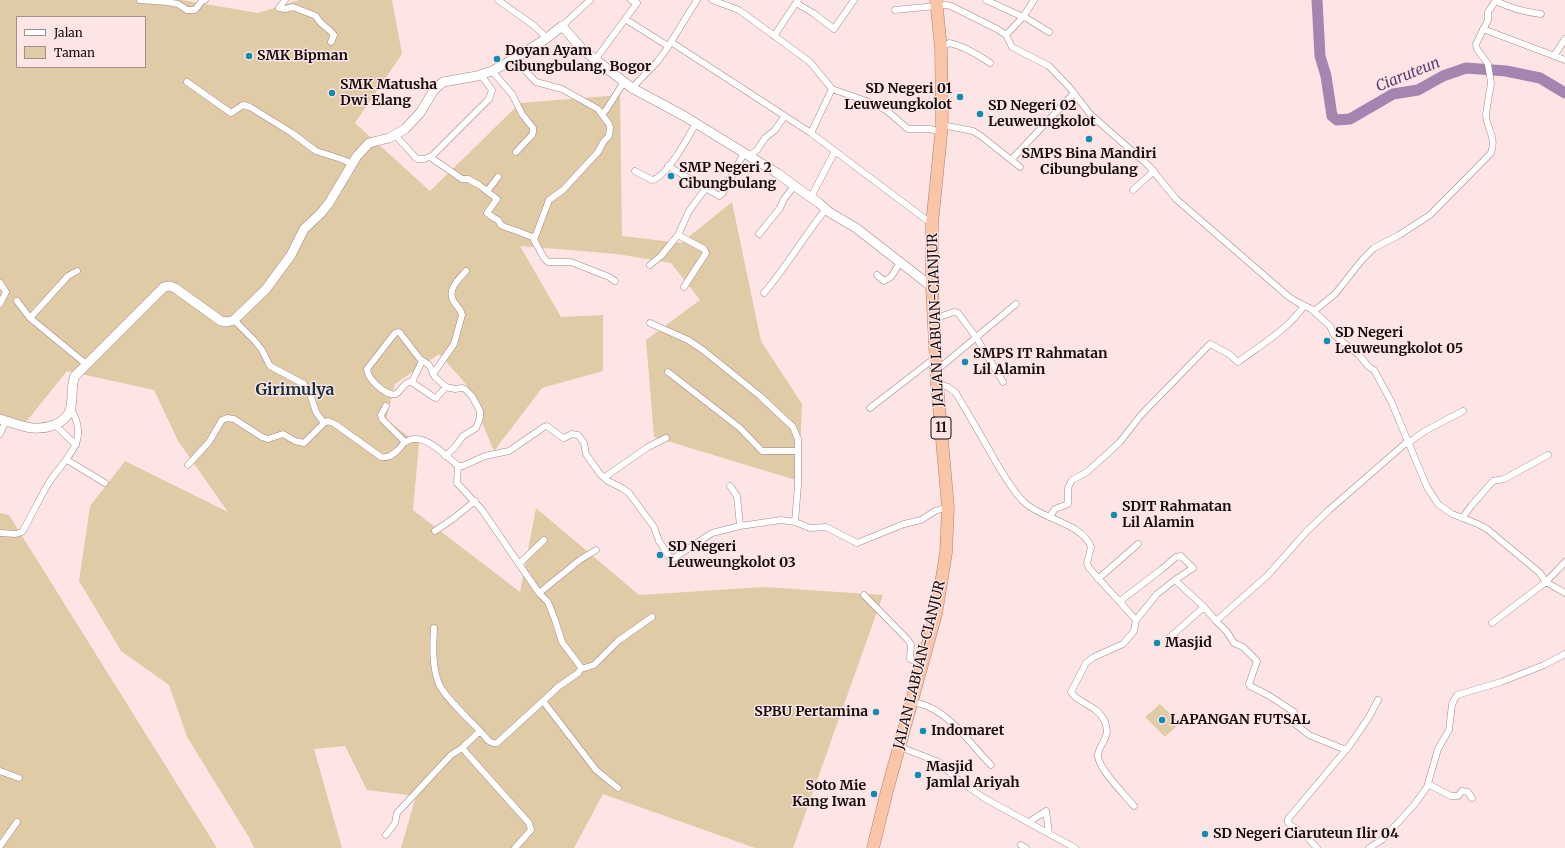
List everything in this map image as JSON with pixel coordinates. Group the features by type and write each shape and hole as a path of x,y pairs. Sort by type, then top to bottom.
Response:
{"highway":[{"name":"JALAN LABUAN-CIANJUR","path":"873,848 887,791 934,621 942,583 946,553 948,507 937,384 932,287 932,224 941,48 936,3"}],"street":[{"path":"140,0 168,2 178,4 187,10 195,10 202,0"},
{"path":"285,0 279,8 293,7 316,16 319,23 331,31 334,35 331,42"},
{"path":"498,0 533,25 547,38"},
{"path":"0,434 3,420 34,428 55,425 63,420 70,408 72,382 75,376 167,286 175,288 221,320 226,322 234,320 258,298 275,278 291,255 304,230 329,203 357,156 369,143 389,138 405,129 420,113 438,86 447,81 481,75 514,59 547,38 590,0"},
{"path":"602,114 628,85 657,62 697,0"},
{"path":"712,0 739,10 810,62 832,89 872,103 886,110 908,129 937,128 973,131 1020,167"},
{"path":"774,36 797,2 834,29 854,0"},
{"path":"986,0 1023,17 1049,32"},
{"path":"1006,35 1023,17 1034,0"},
{"path":"595,60 625,19 636,1"},
{"path":"1314,311 1335,294 1362,260 1374,248 1399,235 1430,215 1489,156 1493,148 1493,137 1486,114 1491,84 1488,64 1477,49 1476,44 1488,20 1488,12 1496,1 1507,7 1530,13 1541,14"},
{"path":"895,10 936,3 955,8 997,29 1006,35 1012,47 1049,66 1074,93 1090,114 1154,171 1170,192 1289,297 1314,311 1330,326 1334,335 1359,355 1369,367 1374,370 1391,401 1407,442 1428,487 1438,504 1452,514 1478,524 1495,535 1540,573 1546,582 1565,593"},
{"path":"625,19 669,44 811,133 932,224"},
{"path":"562,26 583,50 628,85 659,101 777,172 826,209 856,228 932,287"},
{"path":"1483,29 1565,60"},
{"path":"1554,56 1565,39"},
{"path":"941,48 948,43 955,45 979,55 990,63"},
{"path":"514,59 536,82 562,89 598,109 609,124 609,136 588,163 562,190 549,200 534,240 544,258 548,262 571,262 609,277 615,281"},
{"path":"492,71 512,94 522,114 532,128 532,135 516,152"},
{"path":"395,135 415,157 422,160 430,157 489,99 492,90 481,75"},
{"path":"187,82 231,113 243,105 250,107 292,133 316,151 353,164"},
{"path":"811,133 832,89"},
{"path":"1011,160 1074,93"},
{"path":"668,166 717,195 722,194 748,155 757,150 761,143 775,130 784,117"},
{"path":"635,171 648,178 656,179 668,166 696,123"},
{"path":"811,197 835,151"},
{"path":"430,157 462,179 468,179 488,190 497,199 487,213 498,220 501,225 535,238"},
{"path":"1133,190 1154,171"},
{"path":"488,190 498,177"},
{"path":"759,234 795,186"},
{"path":"650,265 661,256 678,235 689,211 706,188"},
{"path":"764,293 794,255 809,230 826,209"},
{"path":"678,235 704,249 706,253 684,287"},
{"path":"878,274 884,281 891,277 900,263"},
{"path":"30,318 68,276 77,271"},
{"path":"433,374 443,358 449,352 456,337 462,315 451,297 451,293 454,285 466,271"},
{"path":"0,283 6,292 0,304"},
{"path":"17,301 30,318 86,364"},
{"path":"937,370 1016,304"},
{"path":"1049,517 1055,509 1068,504 1068,488 1072,480 1087,472 1118,443 1141,415 1210,344 1229,354 1238,362 1281,330 1300,312 1304,306"},
{"path":"934,319 957,312 976,338 1002,382"},
{"path":"234,320 262,350 270,366 304,384 310,394 316,412 324,423"},
{"path":"650,323 688,340 703,350 760,396 793,427 798,437 798,485 795,522"},
{"path":"422,361 412,382 406,384 396,393 390,394 377,385 368,374 368,369 382,349 395,333 398,332 422,361 429,365 433,374 446,387 465,389 472,396 481,415 476,428 463,436 455,447 445,456"},
{"path":"870,408 936,357"},
{"path":"668,372 740,428 762,451 798,451"},
{"path":"412,382 420,389 426,391 433,398 436,398 446,387"},
{"path":"937,384 948,387 956,393 1007,480 1019,496 1031,508 1076,531 1089,541 1091,547 1087,562 1089,568 1136,620"},
{"path":"386,406 382,419 405,442"},
{"path":"0,533 16,534 22,532 46,487 67,460 76,445 78,429 77,420 70,408"},
{"path":"1216,621 1267,576 1329,510 1407,442 1463,411"},
{"path":"188,465 209,442 222,420 227,418 234,419 262,437 268,439 283,434 295,441 304,443 324,423 328,421 335,424 381,458 391,456 405,442 420,438 428,442 458,466 462,466 485,456 509,452 547,426 562,438 572,434 578,435 584,443 586,454 589,459 605,478 628,493 654,527 659,541 672,558 676,558 706,536 740,526 781,520 795,522 810,528 826,527 857,543 901,525 921,520 935,511 948,507"},
{"path":"55,425 76,445"},
{"path":"605,478 648,447 666,438"},
{"path":"1462,518 1493,481 1504,479 1548,455"},
{"path":"67,460 105,484"},
{"path":"458,466 457,483 475,501 539,594 548,602 556,620 562,642 581,669"},
{"path":"730,486 737,496 740,526"},
{"path":"435,531 475,501"},
{"path":"519,564 544,540"},
{"path":"1098,579 1138,544"},
{"path":"539,594 581,559 596,550"},
{"path":"1120,601 1176,557 1181,556 1193,568 1157,594 1136,620 1134,631 1126,642 1121,646 1094,657 1086,663 1071,692 1074,697 1089,704 1097,711 1104,721 1107,736 1100,748 1098,758 1101,765 1134,806"},
{"path":"1492,623 1546,582 1565,562"},
{"path":"1175,580 1204,606 1227,632 1234,643 1243,647 1257,661 1249,684 1250,686 1268,695 1294,712 1294,723 1309,735 1346,750"},
{"path":"864,595 908,640 910,645 910,659 922,664"},
{"path":"1169,638 1204,606"},
{"path":"434,628 434,658 440,685 490,742 494,744 497,743 558,687 578,673 581,669 594,665 618,641 652,617"},
{"path":"1369,848 1383,839 1414,805 1427,787 1438,749 1449,730 1452,704 1457,694 1501,682 1544,665 1565,654"},
{"path":"1317,848 1306,836 1288,823 1288,819 1346,750 1370,717 1378,700"},
{"path":"543,701 596,770 618,788"},
{"path":"911,702 929,707 950,722 963,733 976,750 991,765"},
{"path":"386,835 395,823 396,816 400,809 451,755 462,748 480,730"},
{"path":"900,747 939,762 956,778 984,798 1075,848"},
{"path":"462,748 529,823 531,830 515,848"},
{"path":"0,771 19,778"},
{"path":"1428,784 1451,796 1458,796 1462,791 1468,792 1472,798"},
{"path":"1029,822 1046,812 1049,833"},
{"path":"0,846 17,822"}],"green space":[{"path":"0,0 182,0 258,13 299,0 392,0 402,54 355,123 430,191 520,103 620,95 622,236 681,243 732,202 761,341 802,404 799,481 654,437 646,340 700,300 671,263 617,254 520,246 561,317 603,315 603,371 542,388 494,451 466,384 439,354 395,384 386,420 419,444 413,510 520,592 536,508 639,595 764,587 883,595 793,848 755,848 603,794 574,848 401,848 416,796 367,790 345,746 314,749 342,848 254,848 250,839 187,737 169,685 121,651 79,581 90,506 125,461 228,512 178,441 154,390 67,371 22,427 0,418"},
{"path":"0,513 9,515 217,848 0,848"},
{"name":"LAPANGAN FUTSAL","path":"1160,704 1180,723 1165,737 1145,717"}],"waterway":[{"name":"Ciaruteun","path":"1317,0 1320,56 1326,76 1332,116 1337,120 1350,119 1393,94 1418,90 1443,76 1466,68 1506,71 1540,78 1565,93"}],"place":[{"name":"SMK Bipman","path":"249,56"},
{"name":"Doyan Ayam Cibungbulang, Bogor","path":"497,59"},
{"name":"SMK Matusha Dwi Elang","path":"332,93"},
{"name":"SD Negeri 01 Leuweungkolot","path":"960,97"},
{"name":"SD Negeri 02 Leuweungkolot","path":"980,114"},
{"name":"SMPS Bina Mandiri Cibungbulang","path":"1089,139"},
{"name":"SMP Negeri 2 Cibungbulang","path":"671,176"},
{"name":"SD Negeri Leuweungkolot 05","path":"1327,341"},
{"name":"SMPS IT Rahmatan Lil Alamin","path":"965,362"},
{"name":"SDIT Rahmatan Lil Alamin","path":"1114,515"},
{"name":"SD Negeri Leuweungkolot 03","path":"660,555"},
{"name":"Masjid","path":"1157,643"},
{"name":"SPBU Pertamina","path":"876,712"},
{"name":"LAPANGAN FUTSAL","path":"1162,720"},
{"name":"Indomaret","path":"923,731"},
{"name":"Masjid Jamlal Ariyah","path":"918,775"},
{"name":"Soto Mie Kang Iwan","path":"874,794"},
{"name":"SD Negeri Ciaruteun Ilir 04","path":"1205,834"}],"district":[{"name":"Girimulya","path":"295,390"}]}
